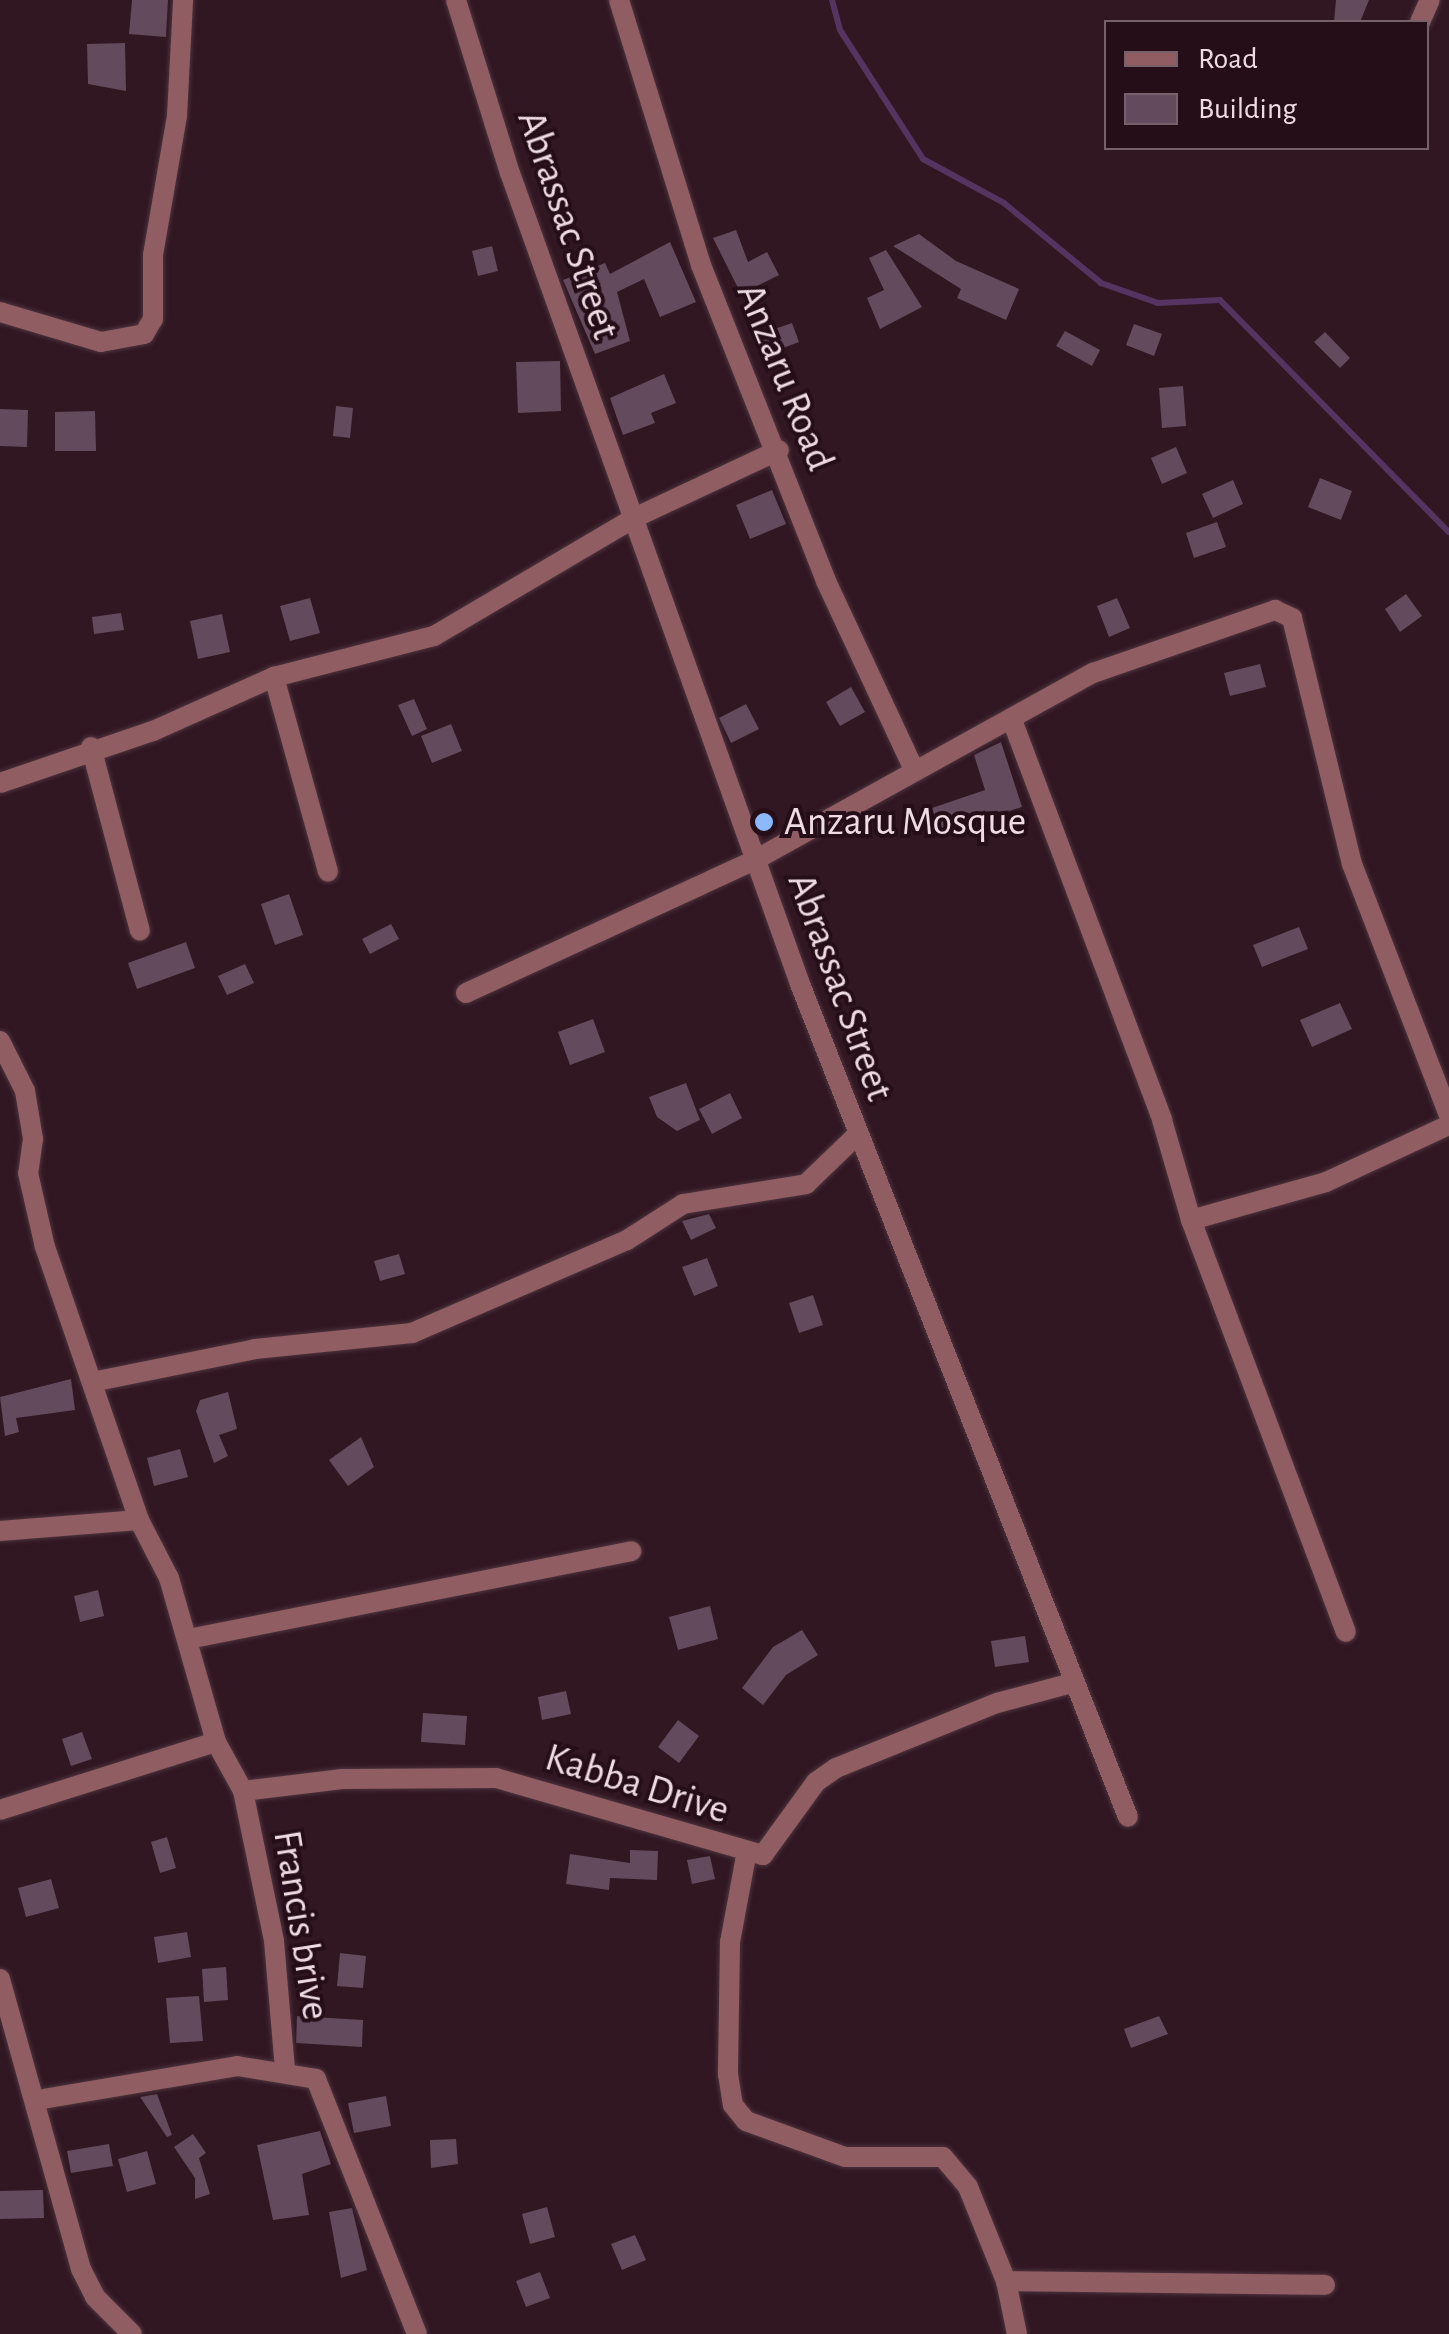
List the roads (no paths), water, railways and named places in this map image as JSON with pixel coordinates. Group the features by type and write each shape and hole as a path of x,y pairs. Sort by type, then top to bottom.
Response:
{"street":[{"path":"0,312 101,342 132,342 152,319 184,0"},
{"name":"Abrassac Street","path":"456,0 634,518 857,1134 1072,1684 1128,1817"},
{"name":"Anzaru Road","path":"619,0 701,265 779,450 826,581 914,770"},
{"path":"0,782 91,747 153,731 274,677 434,636 634,518 779,450"},
{"path":"466,994 757,859 914,770 1159,644 1275,610 1292,618 1352,864 1449,1116"},
{"path":"274,677 328,872"},
{"path":"1012,720 1162,1120 1190,1220 1346,1632"},
{"path":"91,747 140,931"},
{"path":"0,1041 25,1091 33,1140 28,1174 44,1247 139,1520 169,1578 216,1742 243,1790"},
{"path":"1190,1220 1326,1182 1449,1126"},
{"path":"92,1382 255,1349 412,1332 627,1240 683,1204 806,1184 857,1134"},
{"path":"0,1531 139,1520"},
{"path":"188,1639 631,1551"},
{"path":"746,1856 776,1846 816,1782 836,1768 996,1703 1072,1684"},
{"path":"0,1810 216,1742"},
{"name":"Kabba Drive","path":"243,1790 342,1779 496,1778 668,1824 746,1856 730,1942 732,2105 784,2140 845,2156 943,2158 968,2187 1006,2281"},
{"name":"Francis brive","path":"243,1790 274,1941 285,2070"},
{"path":"0,1979 37,2100 81,2269 95,2297 132,2334"},
{"path":"37,2100 238,2066 285,2070 316,2079 328,2098 381,2257 417,2334"},
{"path":"1017,2334 1006,2281 1326,2285"}],"waterway":[{"path":"832,0 840,30 923,159 1004,203 1101,283 1158,303 1220,300 1449,532"}],"place":[{"name":"Anzaru Mosque","path":"764,822"}]}
